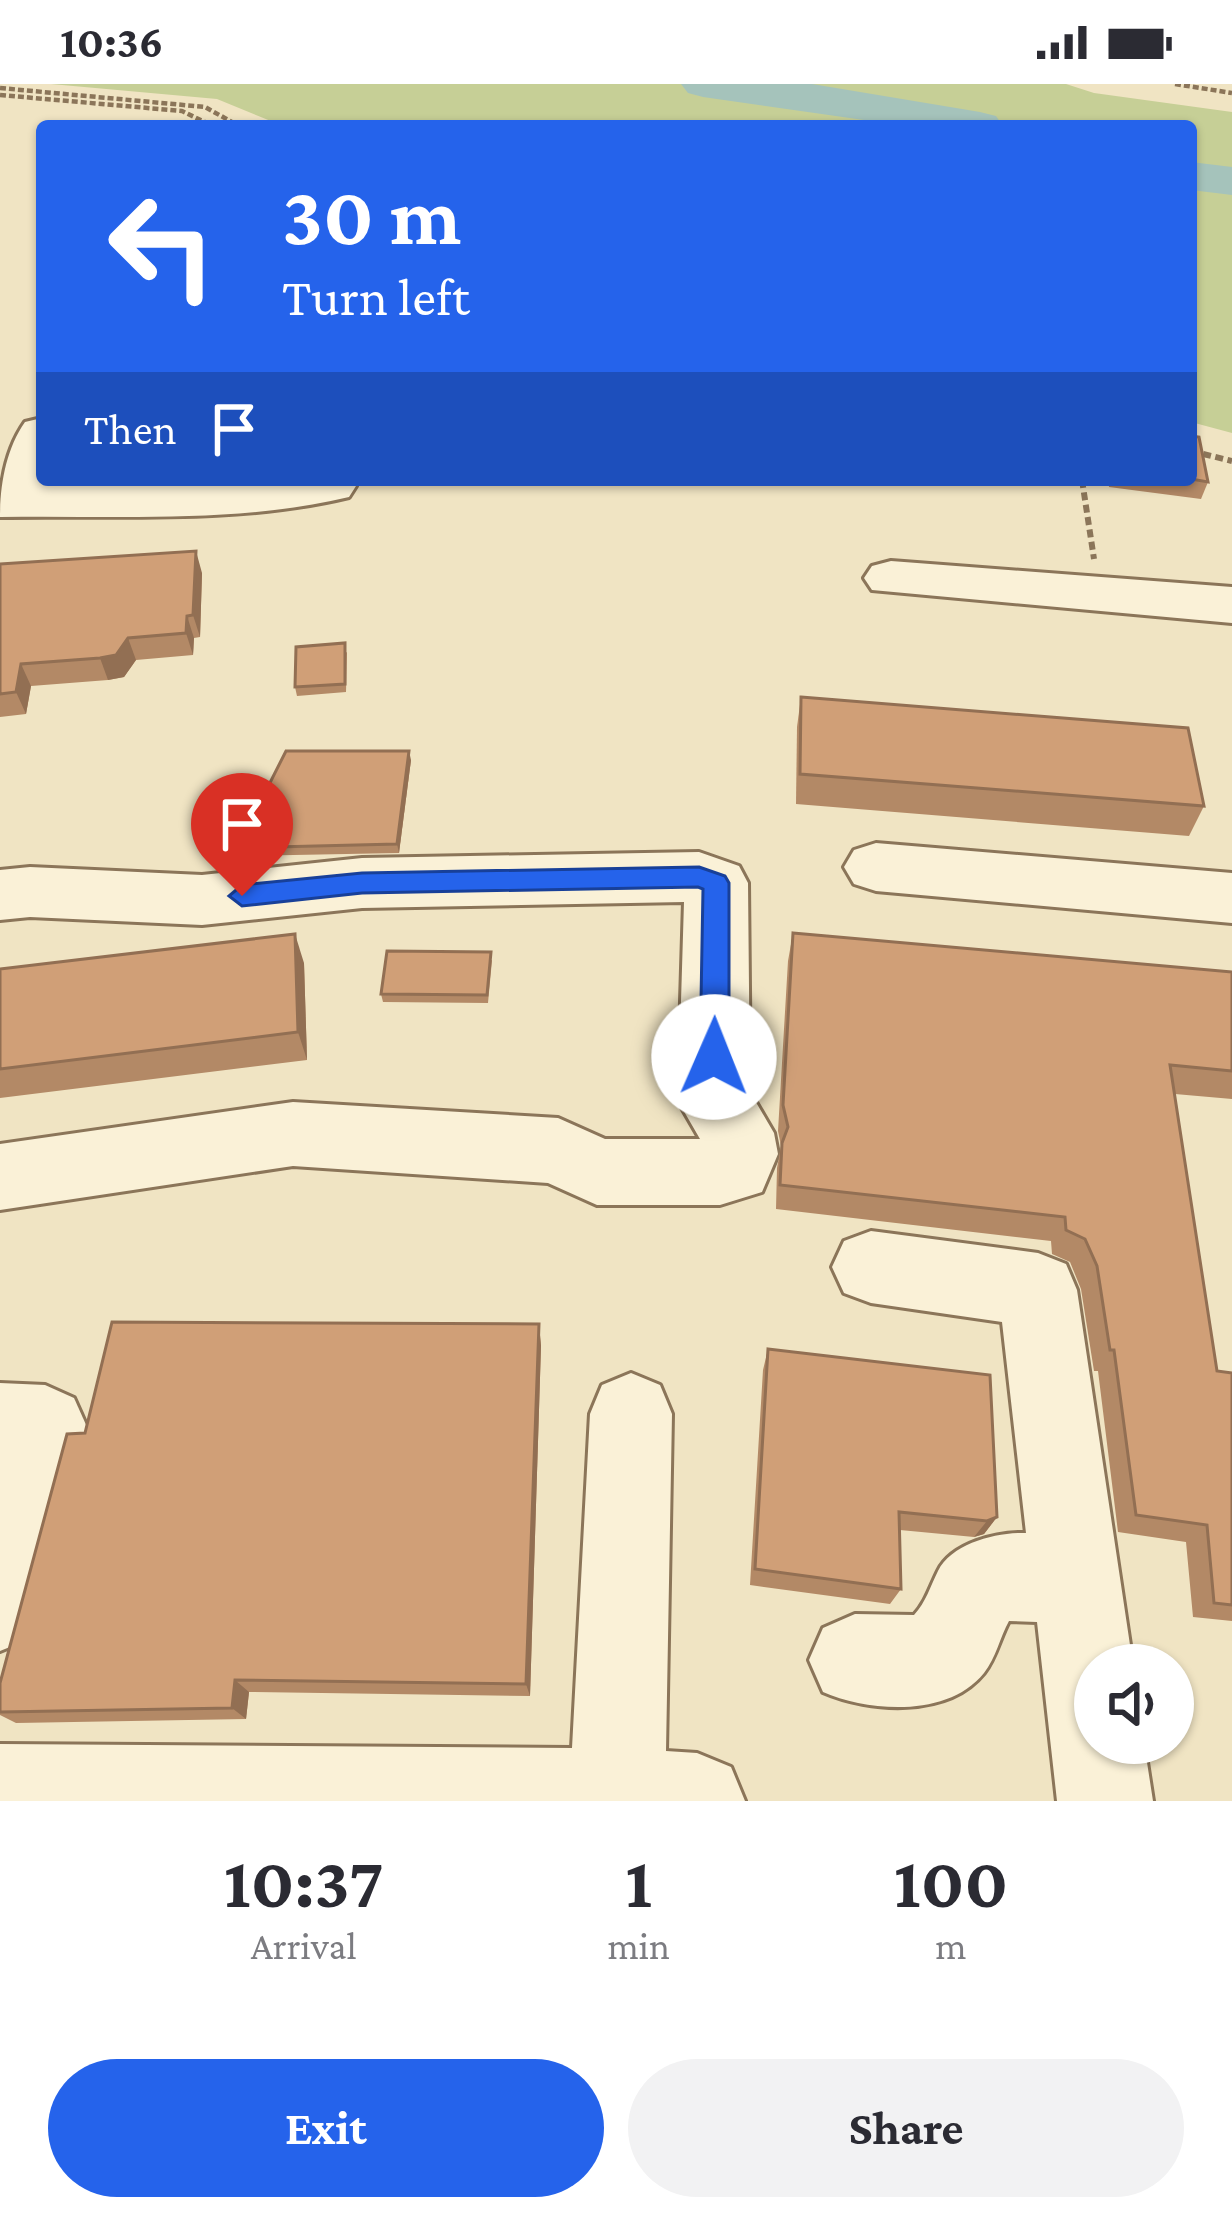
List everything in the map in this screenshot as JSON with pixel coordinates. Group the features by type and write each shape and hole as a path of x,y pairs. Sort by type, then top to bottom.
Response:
{"street":[{"path":"36,445 10,500 248,496 331,486"},
{"path":"891,578 1225,604 1232,656"},
{"path":"876,867 1232,898"},
{"path":"0,895 30,892 202,900 362,883 699,877 716,883 714,1100 738,1133 741,1154 736,1168 720,1172 597,1172 558,1151 293,1134 0,1177"},
{"path":"871,1267 1038,1289 1085,1644"},
{"path":"0,1792 657,1798 631,1414"},
{"path":"0,1425 45,1427 0,1606"},
{"path":"855,1660 909,1663 934,1656 958,1634 971,1594 994,1580 1020,1577 1077,1584"},
{"path":"1100,1764 1105,1801"}],"path":[{"path":"1174,84 1232,93"},
{"path":"0,92 182,111 201,120"},
{"path":"0,92 205,107 228,120"},
{"path":"1197,452 1232,461"},
{"path":"1083,486 1097,579 1121,596"}],"green space":[{"path":"51,84 1066,84 1094,93 1232,112 1232,433 1197,424 1197,120 268,120 217,99"}],"building":[{"path":"1197,437 1199,437 1208,482 1197,480"},
{"path":"196,551 193,615 187,616 186,633 128,638 116,655 21,664 16,692 0,694 0,564"},
{"path":"345,643 345,684 295,687 296,647"},
{"path":"801,697 1188,728 1204,806 800,774"},
{"path":"286,751 409,751 397,844 237,848"},
{"path":"793,933 1232,972 1232,1071 1170,1065 1217,1371 1232,1373 1232,1605 1214,1603 1207,1525 1136,1515 1114,1350 1110,1350 1097,1266 1085,1239 1066,1230 1065,1217 780,1185 782,1143 788,1127 783,1105"},
{"path":"295,934 298,1032 0,1069 0,969"},
{"path":"387,951 491,952 487,995 381,994"},
{"path":"112,1322 539,1324 526,1684 235,1680 232,1708 0,1712 0,1683 67,1434 85,1433"},
{"path":"768,1349 990,1375 997,1517 987,1521 899,1512 901,1589 755,1569"}],"waterway":[{"path":"703,84 843,101 947,120"},
{"path":"1197,177 1232,181"}],"route":[{"path":"242,896 362,883 699,877 716,883 714,1057"}]}
